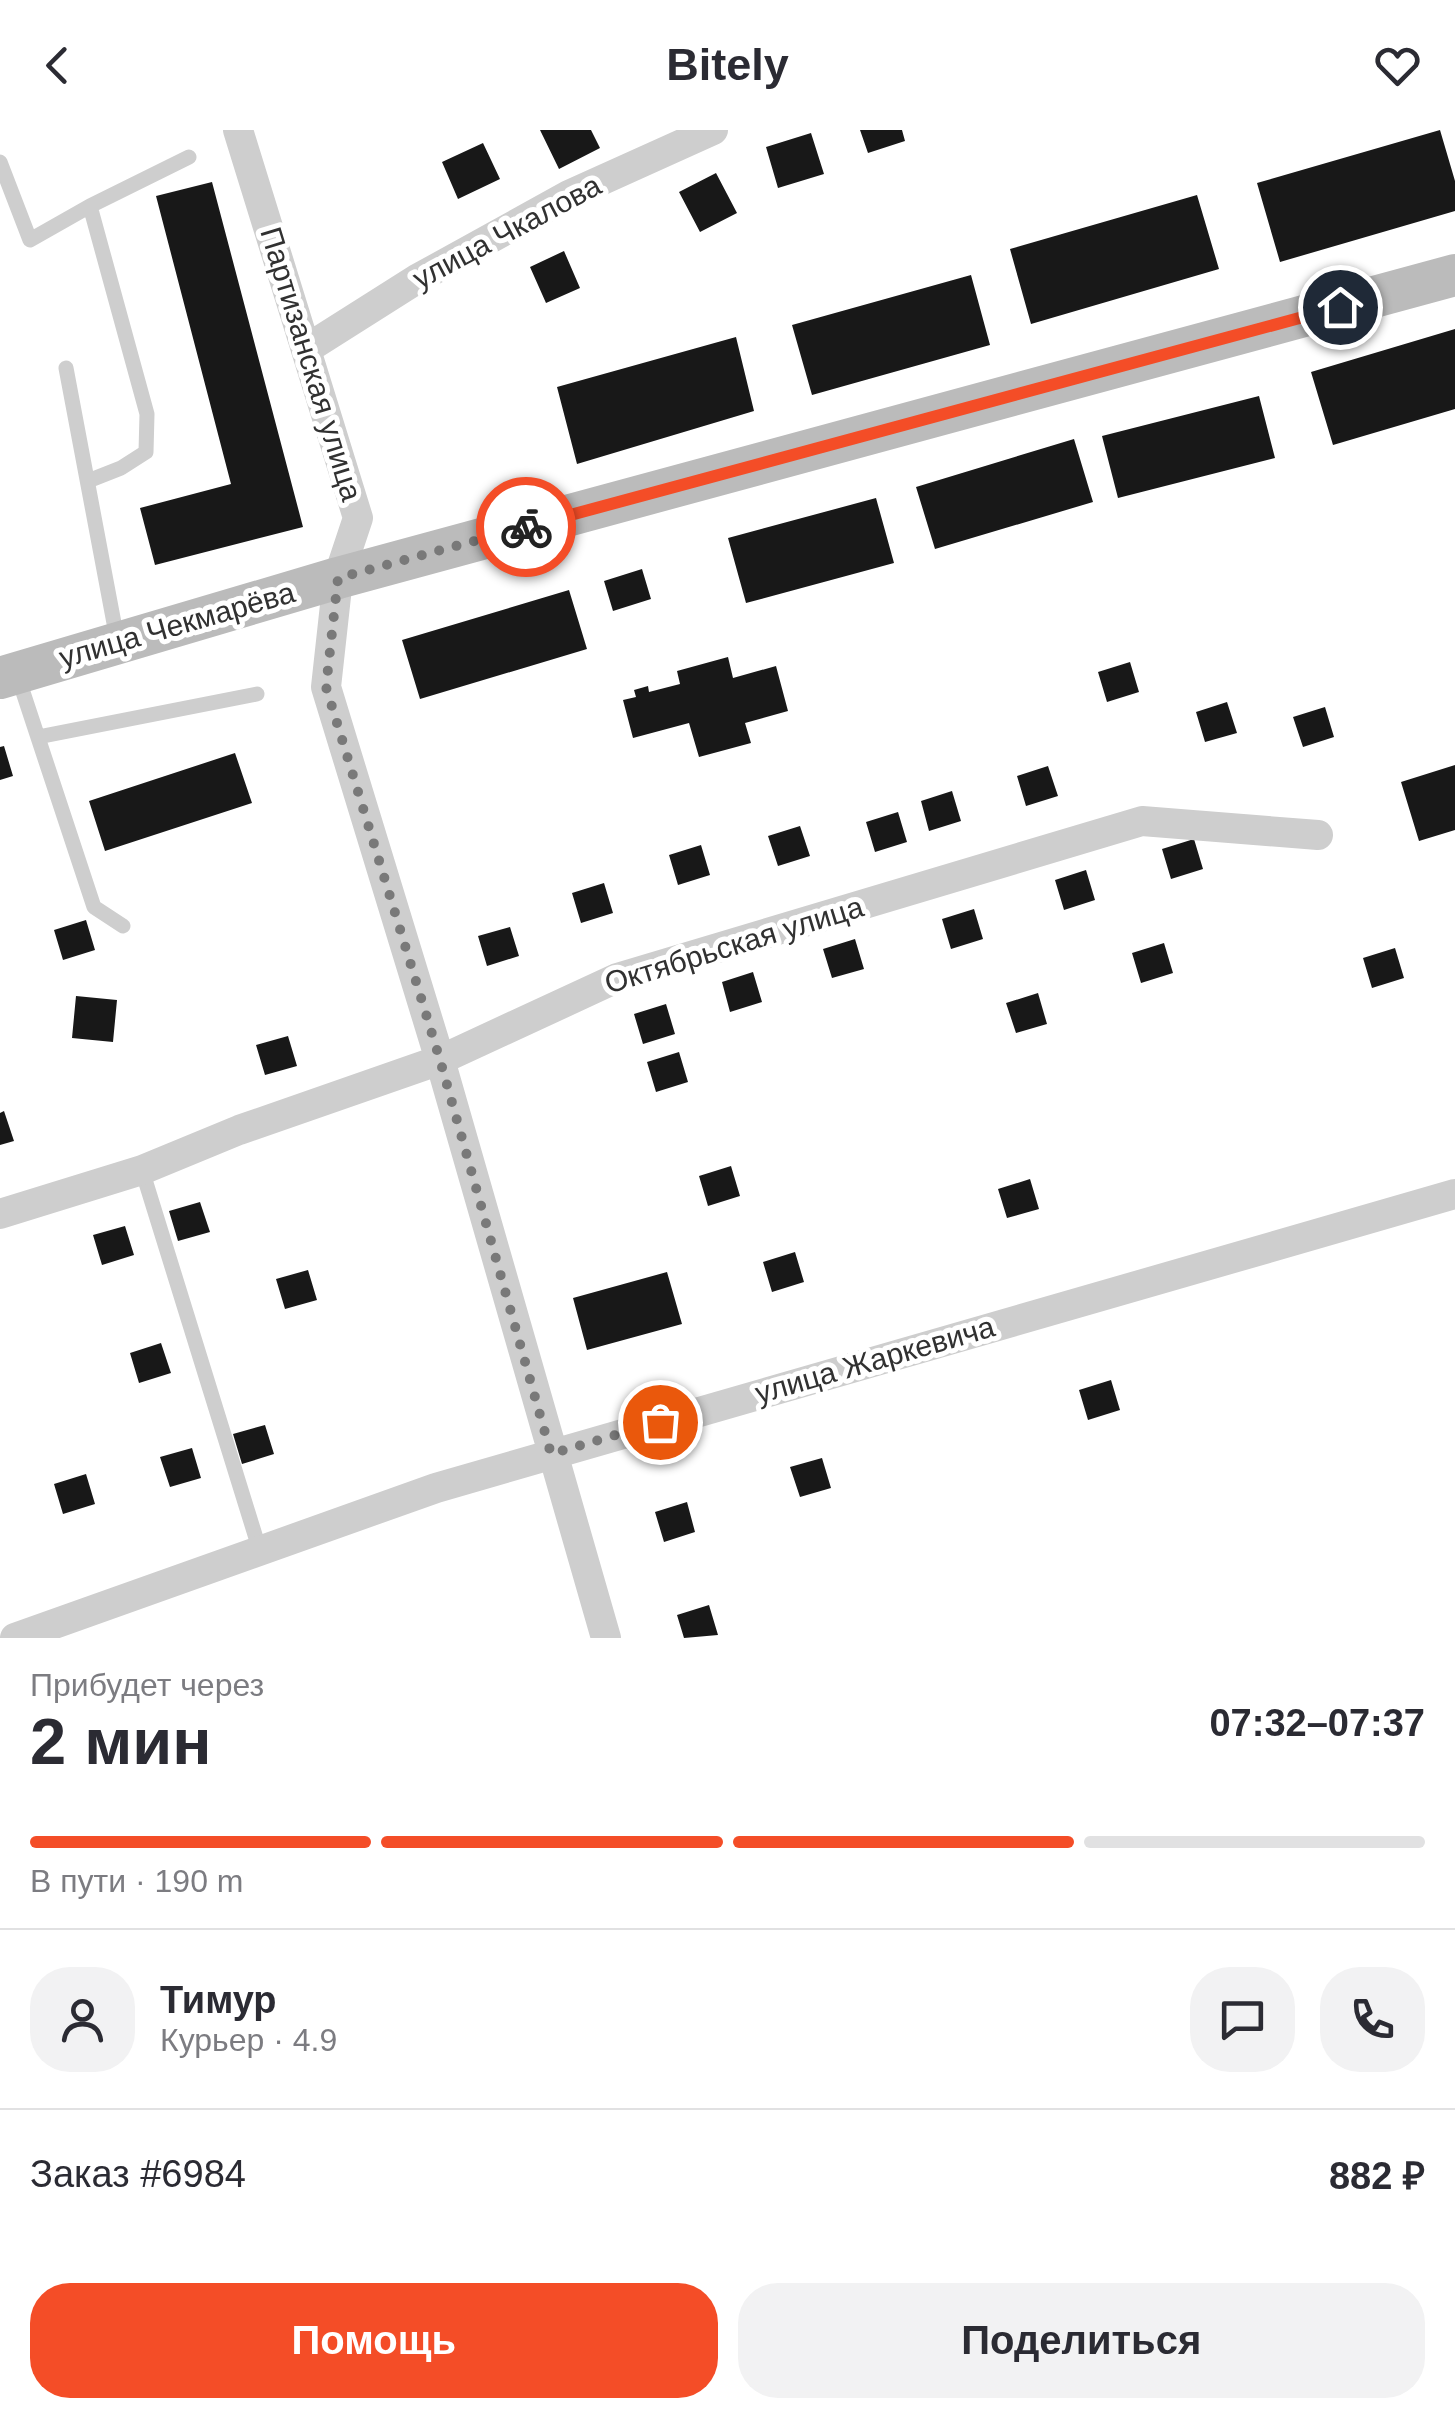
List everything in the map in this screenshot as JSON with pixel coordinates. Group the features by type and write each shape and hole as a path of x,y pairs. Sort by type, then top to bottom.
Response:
{"street":[{"name":"Партизанская улица","path":"238,130 358,518 338,578 326,687 440,1060 606,1638"},
{"name":"улица Чкалова","path":"308,348 417,279 569,194 713,130"},
{"name":"улица Чекмарёва","path":"8,675 338,578 1455,275"},
{"name":"Октябрьская улица","path":"0,1214 142,1170 239,1130 440,1060 617,978 1142,821 1318,835"},
{"name":"улица Жаркевича","path":"15,1638 436,1488 1455,1194"}],"lane":[{"path":"0,162 30,240 189,157"},
{"path":"88,481 121,468 146,452 147,414 90,206"},
{"path":"66,368 118,642"},
{"path":"8,675 38,737 94,907 123,926"},
{"path":"38,737 257,694"},
{"path":"142,1170 260,1551"}],"building":[{"path":"540,130 591,130 600,148 559,169"},
{"path":"860,130 902,130 905,141 868,153"},
{"path":"1440,130 1455,181 1455,211 1280,262 1257,183"},
{"path":"811,133 824,174 778,188 766,147"},
{"path":"483,143 500,179 458,199 442,162"},
{"path":"716,173 737,213 700,232 679,192"},
{"path":"212,182 303,527 155,565 140,508 231,484 156,196"},
{"path":"1197,195 1219,269 1031,324 1010,249"},
{"path":"564,251 580,288 546,303 530,267"},
{"path":"971,275 990,345 812,395 792,325"},
{"path":"1455,329 1455,409 1333,445 1311,372"},
{"path":"736,337 754,411 577,464 557,387"},
{"path":"1259,396 1275,458 1118,498 1102,436"},
{"path":"1074,439 1093,502 935,549 916,487"},
{"path":"876,498 894,563 746,603 728,538"},
{"path":"642,569 651,599 613,611 604,581"},
{"path":"569,590 587,649 420,699 402,640"},
{"path":"728,657 733,678 776,666 788,711 745,723 751,743 699,757 689,723 633,738 623,700 636,697 634,690 648,686 649,692 680,684 677,671"},
{"path":"1130,662 1139,692 1107,702 1098,672"},
{"path":"1227,702 1237,733 1205,742 1196,712"},
{"path":"1325,707 1334,737 1303,747 1293,717"},
{"path":"4,746 13,776 0,780 0,747"},
{"path":"235,753 252,803 105,851 89,801"},
{"path":"1455,765 1455,830 1419,841 1401,782"},
{"path":"1048,766 1058,796 1026,806 1017,776"},
{"path":"952,791 961,821 929,831 921,801"},
{"path":"898,812 907,842 875,852 866,822"},
{"path":"800,826 810,856 778,866 768,836"},
{"path":"1194,839 1203,869 1171,879 1162,849"},
{"path":"701,845 710,875 678,885 669,855"},
{"path":"1086,870 1095,900 1064,910 1055,880"},
{"path":"604,883 613,913 581,923 572,893"},
{"path":"974,909 983,939 951,949 942,919"},
{"path":"86,920 95,950 63,960 54,930"},
{"path":"510,927 519,956 487,966 478,936"},
{"path":"855,939 864,969 832,978 823,949"},
{"path":"1164,943 1173,973 1141,983 1132,953"},
{"path":"1395,948 1404,978 1372,988 1363,958"},
{"path":"753,972 762,1002 730,1012 722,982"},
{"path":"1038,993 1047,1024 1016,1033 1006,1003"},
{"path":"76,996 117,1000 113,1042 72,1038"},
{"path":"666,1004 675,1034 643,1044 634,1014"},
{"path":"288,1036 297,1066 265,1075 256,1045"},
{"path":"679,1052 688,1082 656,1092 647,1062"},
{"path":"4,1111 14,1141 0,1145 0,1113"},
{"path":"731,1166 740,1196 708,1206 699,1176"},
{"path":"1030,1179 1039,1209 1007,1218 998,1189"},
{"path":"200,1202 210,1232 178,1241 169,1211"},
{"path":"125,1226 134,1255 102,1265 93,1235"},
{"path":"795,1252 804,1282 772,1292 763,1262"},
{"path":"308,1270 317,1300 285,1309 276,1279"},
{"path":"667,1272 682,1324 587,1350 573,1298"},
{"path":"161,1343 171,1373 139,1383 130,1353"},
{"path":"1111,1380 1120,1410 1088,1420 1079,1390"},
{"path":"265,1425 274,1454 242,1464 233,1434"},
{"path":"192,1448 201,1478 170,1487 160,1457"},
{"path":"822,1458 831,1488 800,1497 790,1467"},
{"path":"86,1474 95,1504 63,1514 54,1484"},
{"path":"687,1502 695,1532 664,1542 655,1512"},
{"path":"709,1605 718,1635 684,1638 677,1615"}],"way so far":[{"path":"526,527 338,578 326,687 440,1060 551,1454 660,1422"}],"route":[{"path":"526,527 1340,307"}]}
